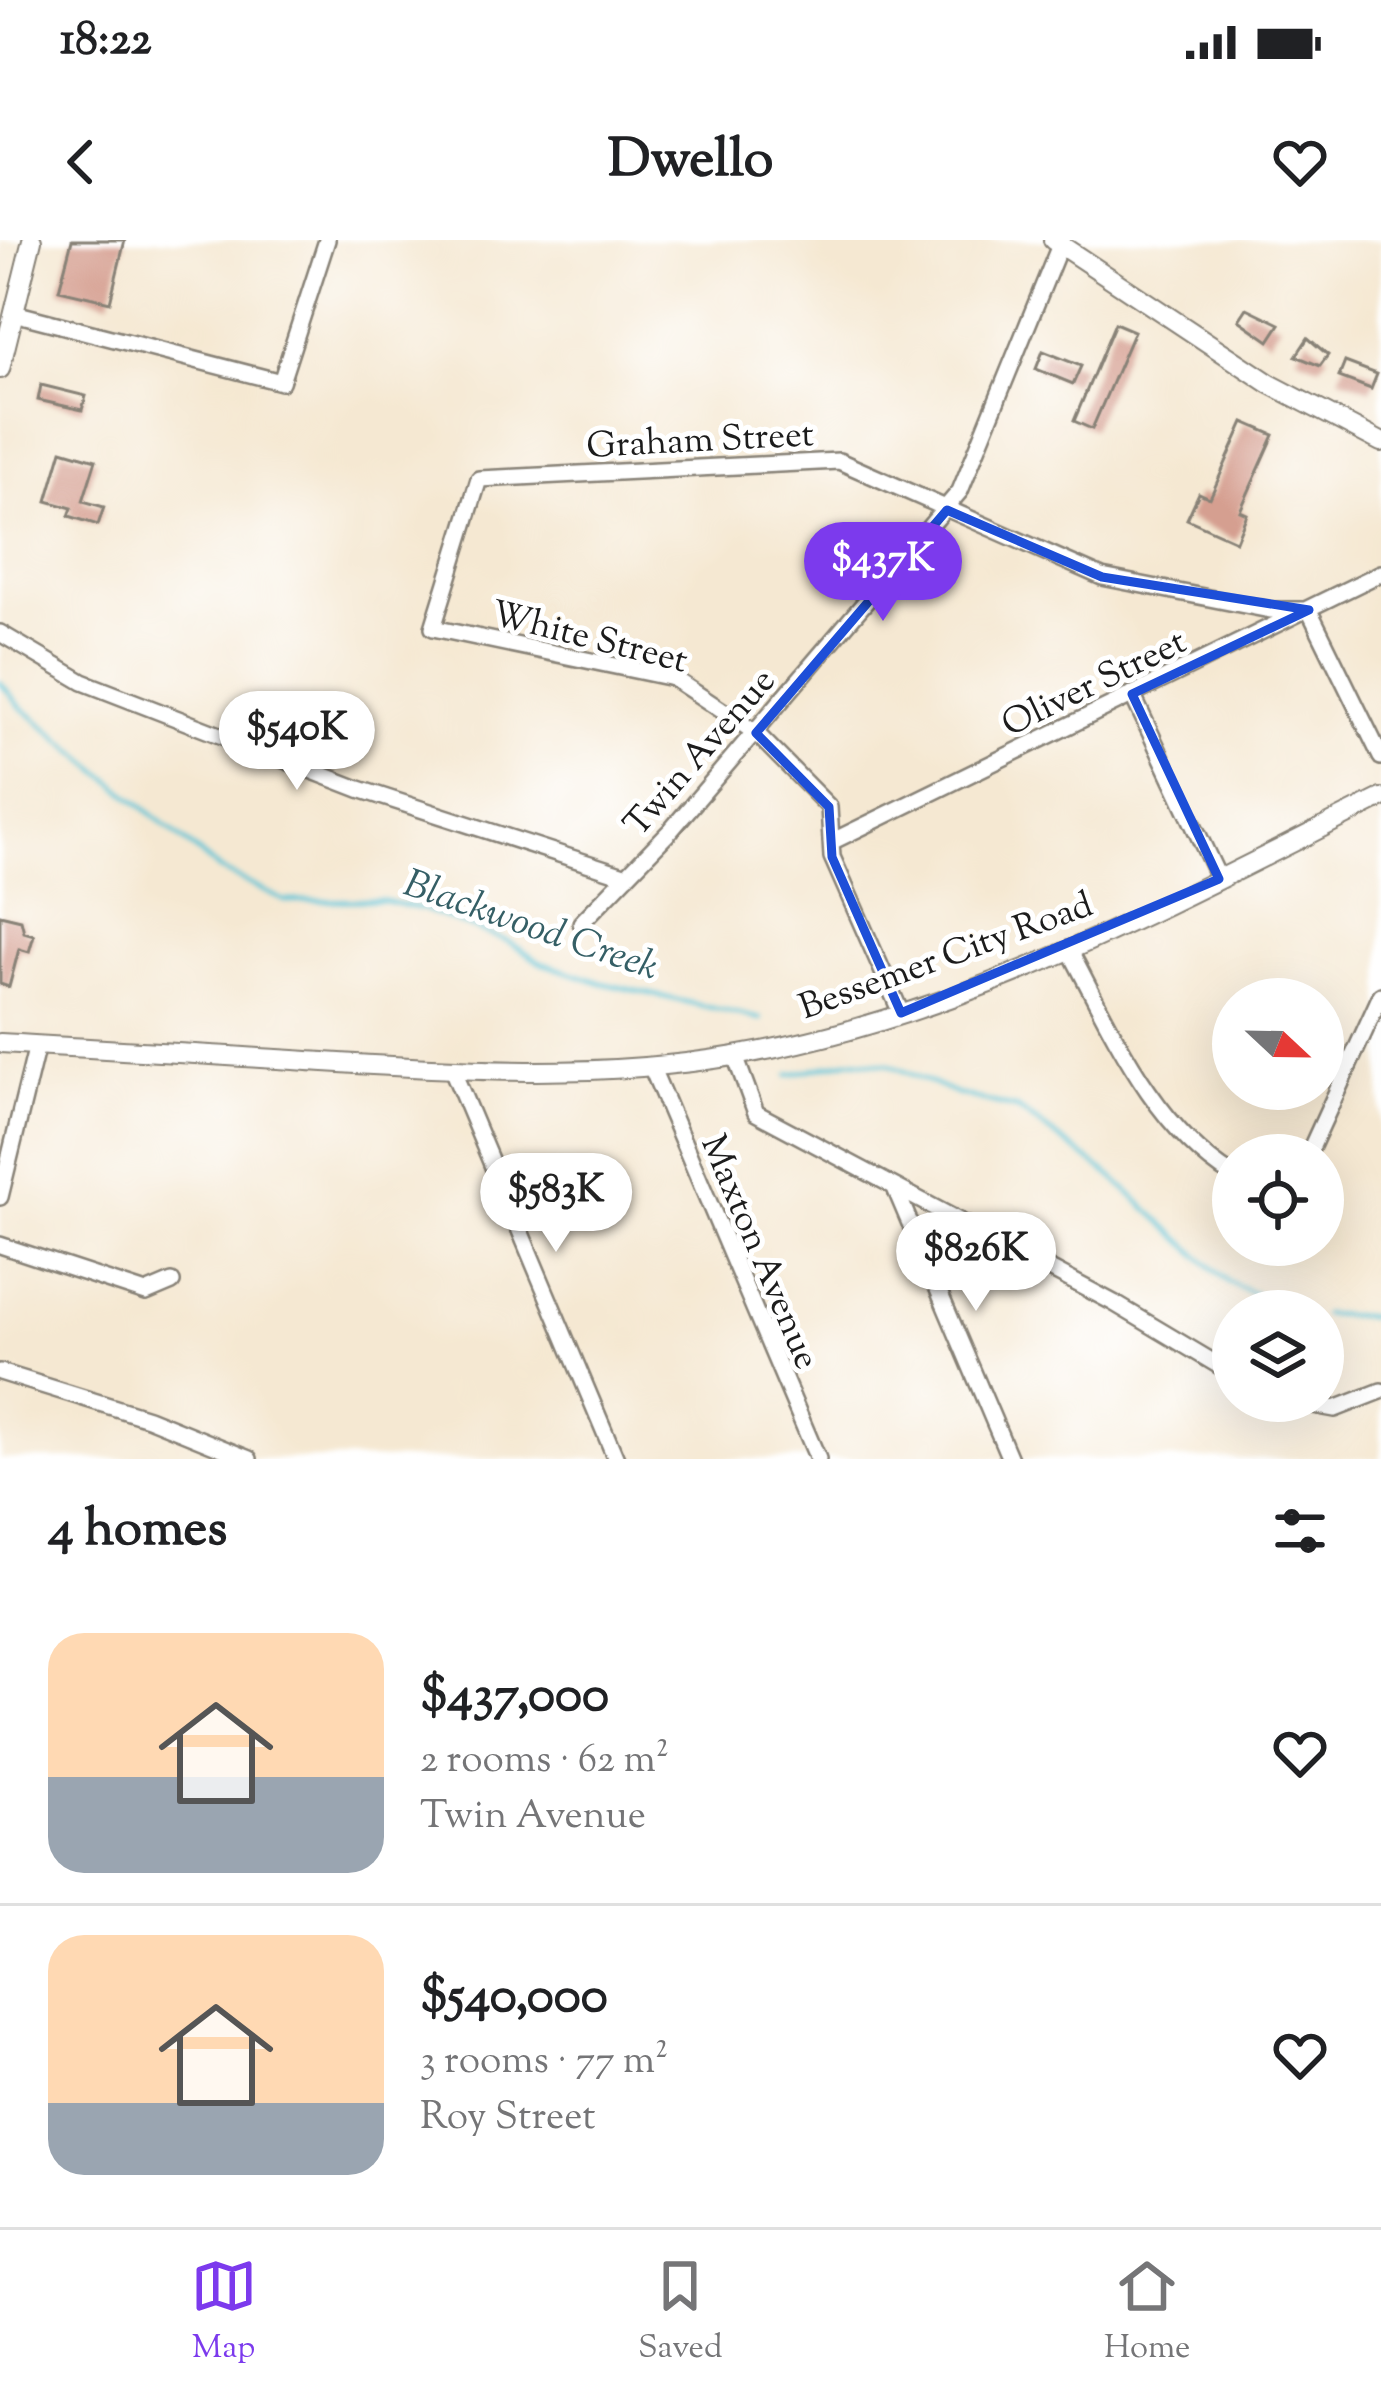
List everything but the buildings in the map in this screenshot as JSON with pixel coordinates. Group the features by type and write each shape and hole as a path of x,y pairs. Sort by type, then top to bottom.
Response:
{"main road":[{"path":"0,369 32,240"},
{"path":"1058,241 1270,384 1381,442"},
{"name":"Bessemer City Road","path":"0,1043 452,1070 604,1072 735,1056 901,1013 1070,951 1381,798"}],"street":[{"path":"14,313 281,382 327,240"},
{"name":"Twin Avenue","path":"581,923 756,733 960,491 1058,241"},
{"name":"Graham Street","path":"433,628 478,479 839,460 1102,577 1270,610 1309,610"},
{"name":"Oliver Street","path":"832,842 1381,574"},
{"path":"1309,610 1381,757"},
{"name":"White Street","path":"433,628 673,679 756,733 829,807 832,857 901,1013"},
{"path":"0,633 83,682 338,781 627,876"},
{"path":"1132,694 1219,879"},
{"path":"1070,951 1158,1101 1195,1151 1212,1162"},
{"path":"1317,1134 1381,994"},
{"path":"0,1197 37,1045"},
{"path":"735,1056 756,1113 1114,1303 1212,1361"},
{"name":"Maxton Avenue","path":"652,1066 818,1459"},
{"path":"452,1070 616,1459"},
{"path":"895,1189 1010,1459"},
{"path":"0,1245 146,1293 172,1282"},
{"path":"0,1372 148,1418 249,1459"},
{"path":"1344,1405 1381,1391"}],"highlighted area":[{"path":"947,510 1102,577 1309,610 1132,694 1219,879 901,1013 832,857 829,807 756,733"}],"waterway":[{"name":"Blackwood Creek","path":"0,682 20,706 220,870 285,901 380,900 422,909 509,942 541,963 602,983 761,1019"},
{"name":"Blackwood Creek","path":"788,1075 851,1060 888,1064 956,1094 1018,1109 1111,1176 1228,1282 1246,1290"},
{"name":"Blackwood Creek","path":"1344,1315 1381,1317"}]}
